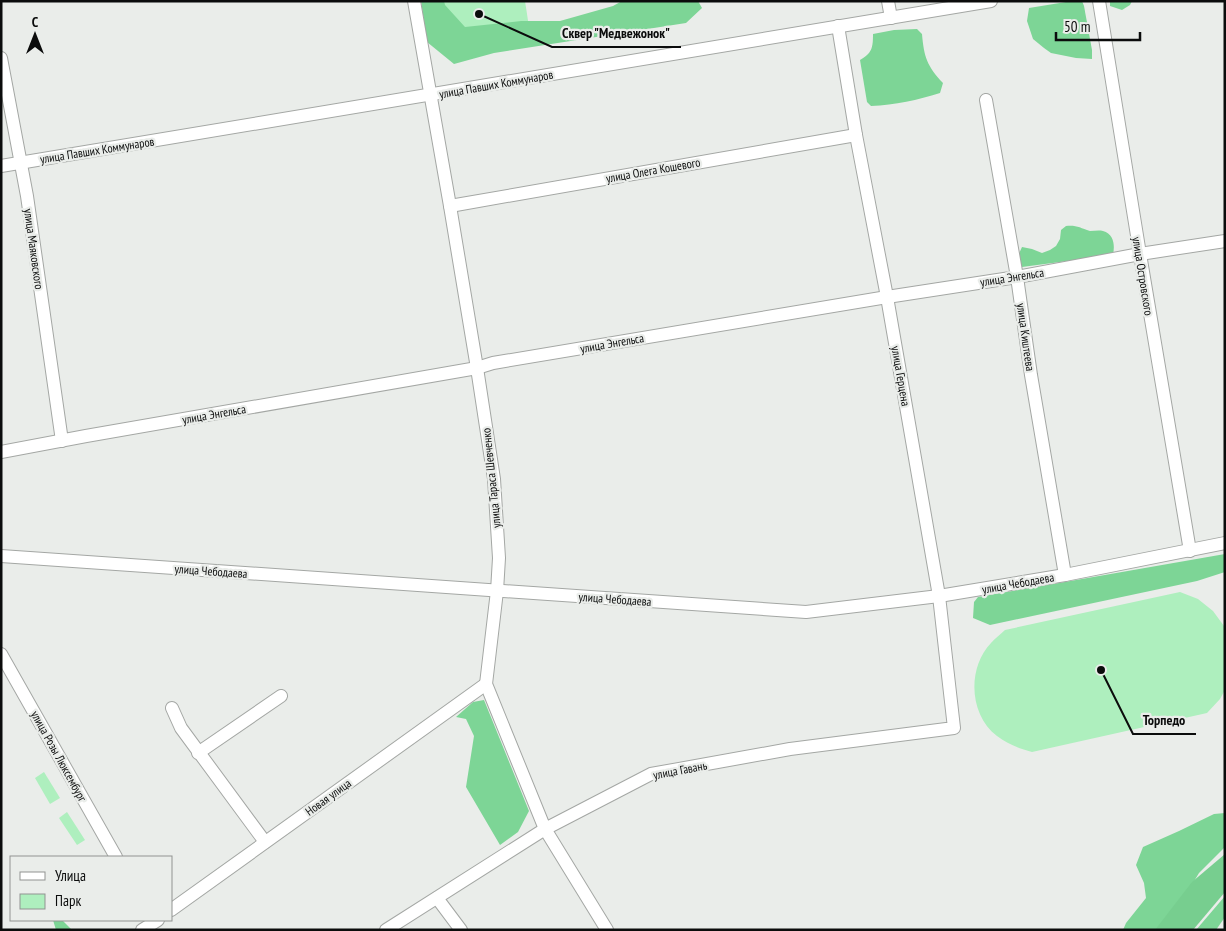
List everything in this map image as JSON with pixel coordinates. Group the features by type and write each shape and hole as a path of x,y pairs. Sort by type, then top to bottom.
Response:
{"street":[{"name":"улица Тараса Шевченко","path":"414,1 450,206 494,480 499,558 486,684 545,829 607,930"},
{"path":"888,1 891,18"},
{"name":"улица Павших Коммунаров","path":"1,166 991,1"},
{"name":"улица Островского","path":"1099,1 1190,551"},
{"name":"улица Герцена","path":"838,26 939,596 954,728"},
{"name":"улица Маяковского","path":"1,58 27,196 62,441"},
{"name":"улица Киштеева","path":"986,100 1018,277 1064,575"},
{"name":"улица Олега Кошевого","path":"450,206 856,135"},
{"name":"улица Энгельса","path":"1,452 492,364 1225,241"},
{"name":"улица Чебодаева","path":"1,556 806,612 939,596 1064,575 1225,543"},
{"name":"улица Розы Люксембург","path":"1,654 115,856"},
{"name":"Новая улица","path":"172,909 486,684"},
{"path":"198,753 281,696"},
{"path":"172,708 181,728 198,753 265,842"},
{"name":"улица Гавань","path":"386,930 545,829 651,774 790,749 954,728"},
{"path":"437,898 461,930"}],"green space":[{"path":"429,1 525,1 529,27 437,42"},
{"path":"1180,592 1198,599 1213,611 1224,626 1225,690 1220,699 1207,713 1032,752 1006,742 988,727 976,704 975,678 983,653 1005,630"},
{"path":"44,772 60,798 50,804 35,778"},
{"path":"67,812 85,840 77,845 59,818"}],"shaded area":[{"path":"421,1 444,1 445,5 465,27 521,21 560,21 613,6 622,1 698,1 702,8 686,23 494,53 454,64 427,42"},
{"path":"1082,1 1084,6 1092,59 1051,53 1033,39 1027,21 1029,8"},
{"path":"1110,1 1132,1 1130,5 1122,10 1110,6"},
{"path":"917,29 922,34 927,61 943,83 940,93 906,102 871,106 867,102 860,60 871,50 873,34 894,30"},
{"path":"1066,226 1107,232 1113,240 1113,255 1022,267 1018,263 1017,258 1022,247 1042,253 1050,250 1056,246 1060,239 1061,230"},
{"path":"1225,554 1225,572 1197,581 990,625 973,618 974,602 978,597"},
{"path":"484,700 529,811 518,832 500,845 466,787 474,736 466,719 456,717 473,702"},
{"path":"1225,813 1225,847 1199,873 1162,930 1123,930 1126,923 1146,898 1144,883 1136,865 1143,847 1214,814"},
{"path":"1225,854 1225,892 1193,930 1155,930 1192,882"},
{"path":"1225,896 1225,917 1216,930 1196,930"},
{"path":"53,921 63,921 72,930 56,930"}],"place":[{"name":"Сквер \"Медвежонок\"","path":"479,14"},
{"name":"Торпедо","path":"1101,670"}]}
